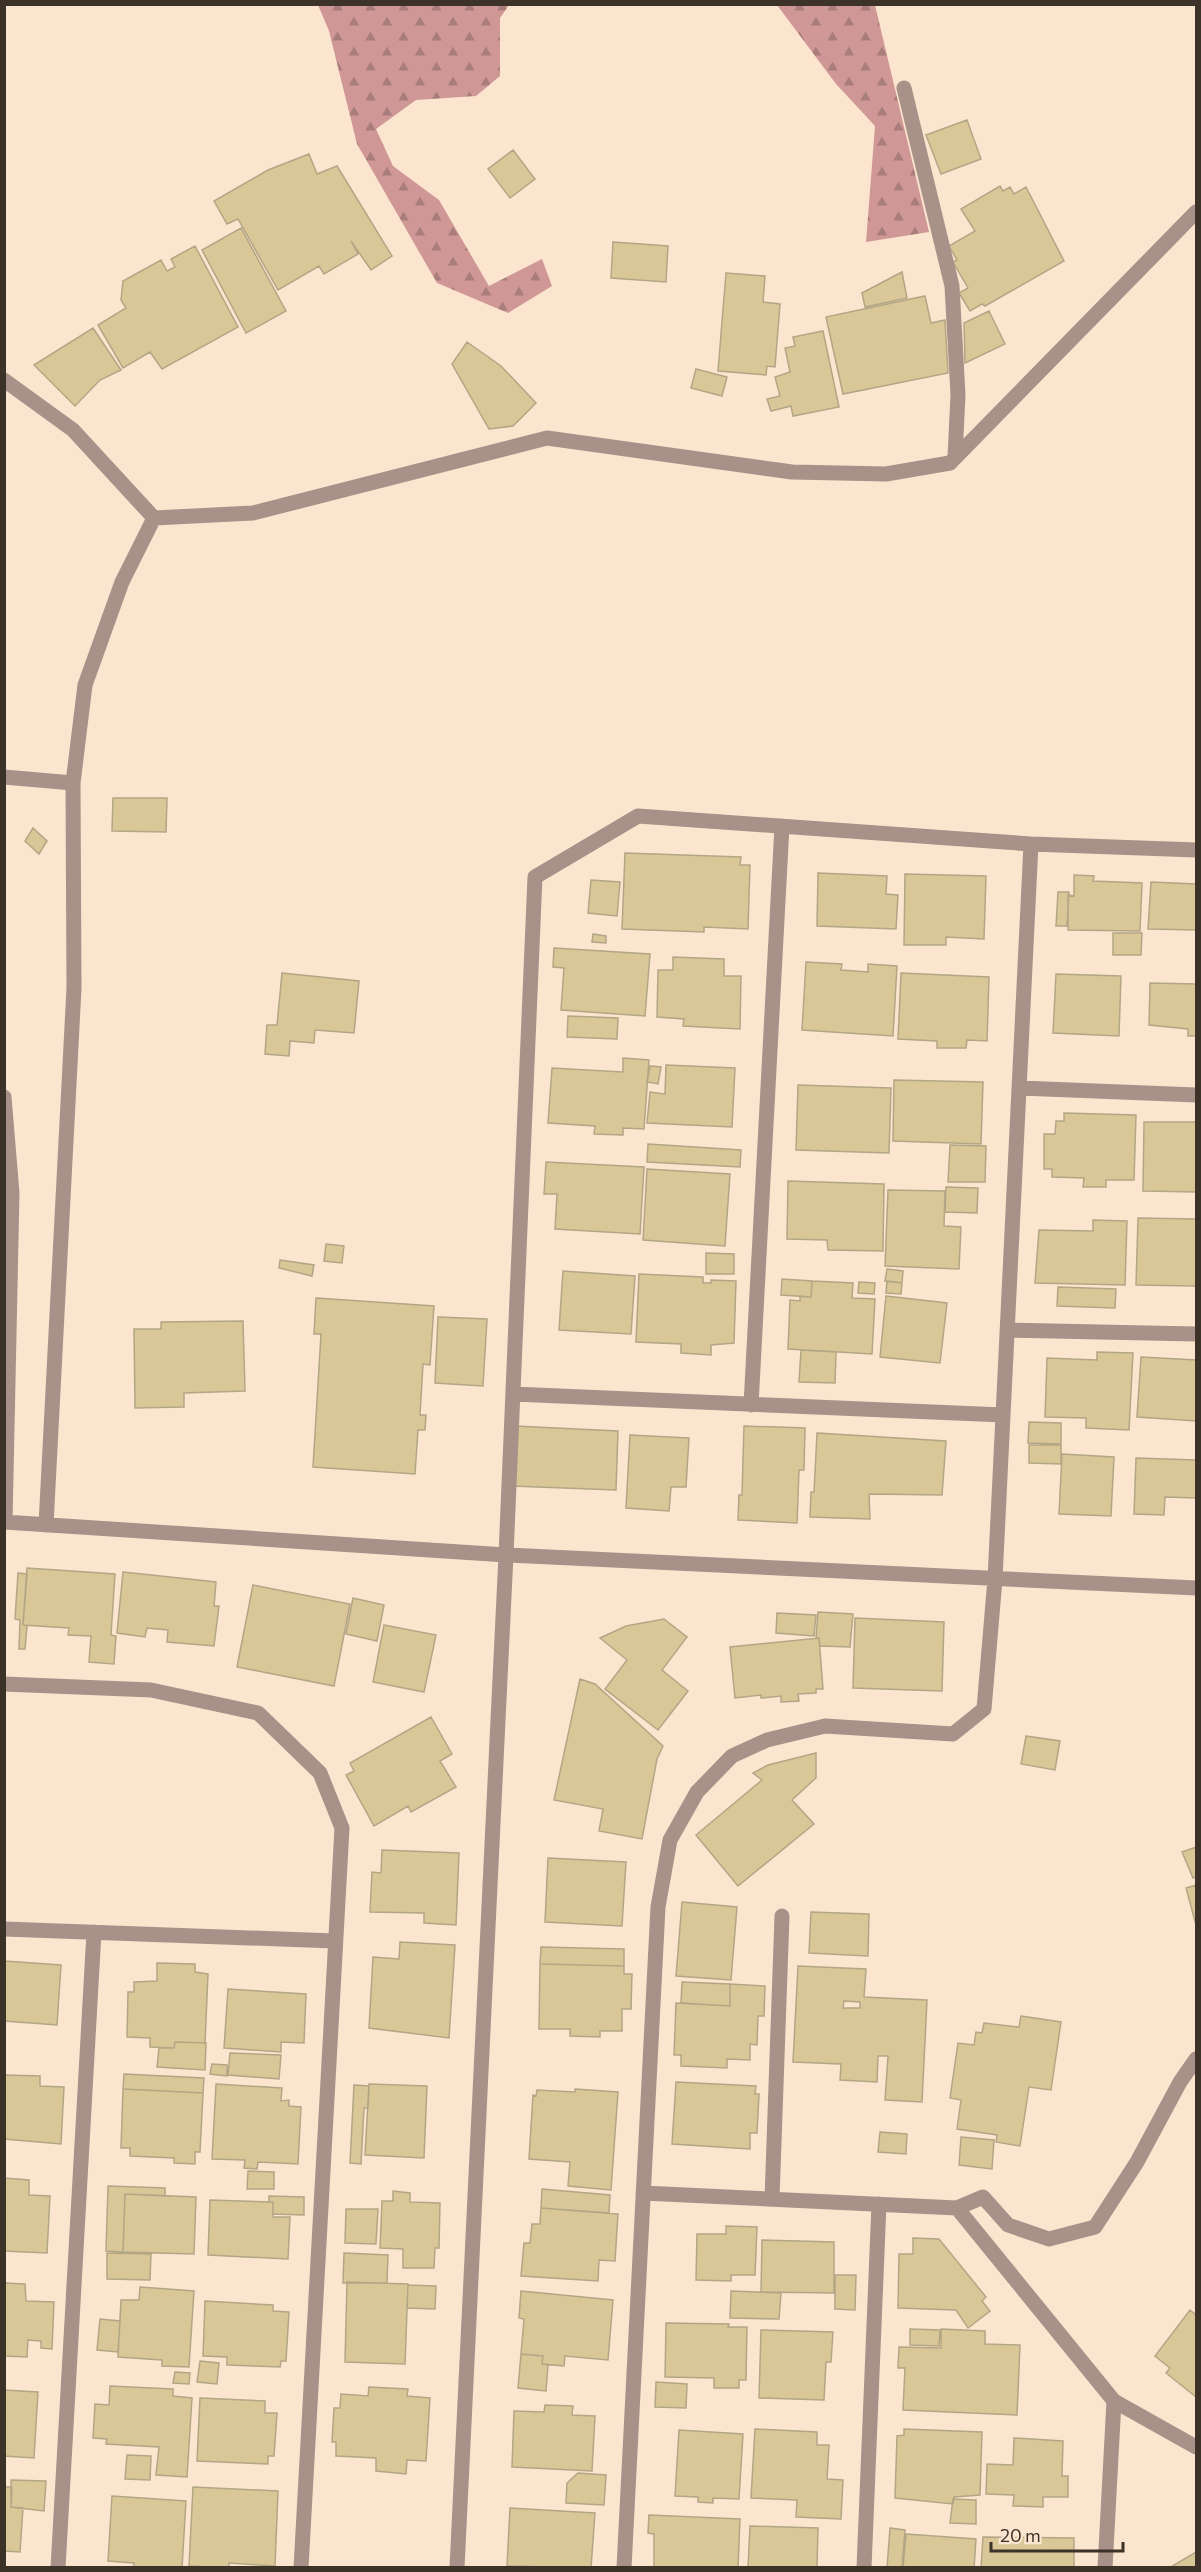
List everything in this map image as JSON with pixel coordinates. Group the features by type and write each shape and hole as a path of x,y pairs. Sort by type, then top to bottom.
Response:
{"street":[{"path":"904,88 952,286 958,395 955,457"},
{"path":"154,518 253,513 547,438 792,472 886,474 950,463 1197,212"},
{"path":"4,380 73,430 154,518"},
{"path":"46,1525 74,988 73,783 85,685 122,582 154,518"},
{"path":"4,777 73,783"},
{"path":"457,2568 506,1555 535,877 638,816 1031,844 1197,850"},
{"path":"751,1405 782,826"},
{"path":"624,2568 658,1907 670,1840 697,1792 732,1756 767,1740 825,1726 954,1734 984,1709 995,1579 1031,844"},
{"path":"1020,1088 1197,1095"},
{"path":"4,1097 12,1193 6,1362 5,1522 506,1555 1197,1588"},
{"path":"1007,1330 1197,1334"},
{"path":"513,1394 1003,1415"},
{"path":"4,1684 151,1690 258,1713 320,1773 342,1828 302,2568"},
{"path":"772,2199 782,1916"},
{"path":"4,1929 336,1941"},
{"path":"58,2568 94,1932"},
{"path":"643,2193 957,2208 983,2197 1008,2225 1049,2239 1095,2227 1137,2162 1180,2082 1197,2059"},
{"path":"864,2568 879,2204"},
{"path":"957,2208 1114,2401 1197,2447"},
{"path":"1105,2568 1114,2401"}],"green space":[{"path":"318,5 509,5 500,18 500,76 476,96 416,100 376,129 393,166 439,200 489,286 542,259 552,286 508,313 437,283 357,144 329,31"},
{"path":"777,5 875,5 929,232 866,242 875,126 836,84"}],"building":[{"path":"967,120 981,159 941,174 926,135"},
{"path":"513,150 535,179 510,198 488,169"},
{"path":"309,154 317,174 337,166 392,256 371,270 351,241 358,254 324,274 319,266 278,290 238,219 227,224 214,201 268,170"},
{"path":"1000,186 1003,191 1010,187 1014,194 1026,187 1064,261 985,306 982,304 970,311 959,293 968,288 953,262 957,260 949,246 975,231 961,209"},
{"path":"241,228 286,311 246,333 202,250"},
{"path":"613,242 668,246 666,282 611,278"},
{"path":"195,246 238,327 162,369 150,352 123,368 98,325 126,308 121,300 123,281 161,260 167,271 175,267 171,259"},
{"path":"902,272 907,298 865,307 862,293"},
{"path":"726,273 765,276 763,302 780,304 775,367 767,366 766,375 718,371"},
{"path":"925,296 931,323 945,320 948,373 843,394 826,317"},
{"path":"989,311 1005,344 965,363 964,323"},
{"path":"93,328 121,370 100,380 75,406 34,365"},
{"path":"823,331 839,407 793,416 791,406 771,411 767,399 780,396 775,377 790,372 785,348 795,346 793,337"},
{"path":"467,342 501,366 536,403 513,426 489,429 452,364"},
{"path":"696,369 727,377 722,396 691,388"},
{"path":"113,798 167,798 166,832 112,831"},
{"path":"33,828 47,841 39,854 25,841"},
{"path":"625,853 741,857 740,865 750,865 748,929 704,927 704,932 622,929"},
{"path":"818,873 887,876 886,894 898,895 896,929 817,926"},
{"path":"905,874 986,876 984,939 946,937 946,945 904,945"},
{"path":"1074,875 1094,876 1093,881 1142,883 1140,931 1068,930 1068,895 1074,896"},
{"path":"591,880 620,882 617,916 588,913"},
{"path":"1151,882 1196,884 1196,930 1148,929"},
{"path":"1058,892 1069,892 1067,926 1056,926"},
{"path":"1113,933 1142,933 1141,955 1113,955"},
{"path":"593,934 606,936 606,943 592,942"},
{"path":"554,948 650,954 645,1016 561,1010 564,968 553,967"},
{"path":"673,957 724,959 724,976 741,976 740,1029 683,1026 684,1019 657,1017 658,970 673,970"},
{"path":"806,962 842,964 841,970 868,972 868,964 897,966 893,1036 802,1030"},
{"path":"282,973 359,981 354,1033 315,1030 314,1043 290,1041 289,1056 265,1054 267,1025 277,1025"},
{"path":"901,973 989,977 987,1041 967,1040 966,1048 937,1048 937,1041 898,1039"},
{"path":"1056,974 1121,976 1119,1036 1053,1033"},
{"path":"1150,983 1196,984 1196,1036 1188,1036 1188,1029 1149,1025"},
{"path":"568,1016 618,1018 617,1039 567,1037"},
{"path":"623,1058 649,1060 644,1129 623,1128 623,1135 594,1134 595,1126 548,1123 552,1068 623,1072"},
{"path":"666,1065 735,1068 732,1127 647,1123 650,1092 665,1094"},
{"path":"650,1066 661,1067 658,1084 647,1082"},
{"path":"894,1080 983,1082 981,1144 893,1141"},
{"path":"798,1085 891,1088 889,1153 796,1150"},
{"path":"1064,1113 1136,1115 1134,1180 1106,1180 1106,1187 1083,1187 1084,1178 1052,1177 1052,1169 1044,1169 1044,1134 1055,1134 1056,1121 1064,1121"},
{"path":"1144,1122 1196,1122 1196,1192 1143,1191"},
{"path":"648,1144 741,1150 740,1167 647,1162"},
{"path":"950,1145 986,1146 985,1182 948,1182"},
{"path":"546,1162 644,1167 640,1234 555,1229 557,1194 544,1194"},
{"path":"647,1169 730,1174 725,1246 643,1240"},
{"path":"788,1181 884,1184 883,1251 828,1250 827,1240 787,1239"},
{"path":"946,1187 978,1188 977,1213 945,1212"},
{"path":"888,1190 945,1191 944,1226 961,1227 959,1269 885,1266"},
{"path":"1138,1218 1196,1219 1196,1286 1136,1285"},
{"path":"1093,1220 1127,1221 1125,1285 1035,1283 1039,1230 1093,1231"},
{"path":"326,1244 344,1246 342,1263 324,1261"},
{"path":"706,1253 734,1254 734,1274 706,1274"},
{"path":"280,1260 314,1265 312,1276 279,1268"},
{"path":"887,1269 903,1271 902,1283 885,1281"},
{"path":"563,1271 635,1276 631,1334 559,1330"},
{"path":"639,1274 703,1277 703,1283 711,1283 711,1280 736,1281 734,1343 711,1345 711,1355 681,1353 681,1344 636,1342"},
{"path":"782,1279 812,1281 811,1297 781,1295"},
{"path":"812,1281 853,1283 852,1298 875,1299 872,1354 788,1349 790,1300 800,1301 800,1296 811,1297"},
{"path":"887,1281 902,1283 901,1294 886,1293"},
{"path":"859,1282 875,1283 874,1294 858,1293"},
{"path":"1058,1287 1116,1289 1115,1308 1057,1306"},
{"path":"886,1296 947,1303 940,1363 880,1357"},
{"path":"316,1298 434,1306 430,1365 423,1364 420,1415 426,1415 425,1430 418,1430 415,1474 313,1467 321,1334 314,1334"},
{"path":"438,1317 487,1319 483,1386 435,1383"},
{"path":"243,1321 245,1391 184,1393 184,1407 135,1408 134,1329 161,1329 161,1322"},
{"path":"801,1350 836,1352 835,1383 799,1382"},
{"path":"1097,1352 1133,1353 1129,1430 1086,1428 1086,1418 1045,1417 1047,1358 1097,1360"},
{"path":"1141,1357 1196,1360 1196,1421 1137,1417"},
{"path":"1029,1422 1061,1423 1061,1444 1028,1443"},
{"path":"515,1426 618,1431 616,1490 511,1486"},
{"path":"744,1426 805,1428 804,1470 799,1470 797,1523 738,1520 739,1495 742,1495"},
{"path":"817,1433 946,1441 942,1495 869,1494 870,1519 810,1517 811,1492 814,1492"},
{"path":"630,1435 689,1438 686,1487 671,1487 669,1511 626,1508"},
{"path":"1029,1445 1061,1445 1061,1464 1029,1463"},
{"path":"1062,1454 1114,1457 1111,1516 1059,1514"},
{"path":"1136,1458 1196,1460 1196,1498 1165,1497 1164,1515 1134,1514"},
{"path":"27,1568 115,1574 111,1635 116,1636 114,1664 89,1662 91,1636 68,1635 69,1628 23,1625"},
{"path":"123,1572 216,1582 214,1606 219,1606 214,1646 167,1642 168,1630 147,1628 145,1637 117,1633"},
{"path":"18,1573 27,1574 23,1625 27,1626 25,1649 19,1649 20,1620 15,1619"},
{"path":"253,1585 350,1604 334,1686 237,1667"},
{"path":"353,1598 384,1605 377,1641 346,1634"},
{"path":"818,1612 853,1614 850,1647 820,1646 819,1638 816,1638"},
{"path":"777,1613 816,1615 814,1636 776,1633"},
{"path":"855,1618 944,1622 942,1691 853,1688"},
{"path":"664,1619 687,1637 662,1670 688,1691 658,1730 605,1689 627,1660 600,1638 626,1626"},
{"path":"384,1625 436,1635 424,1692 373,1682"},
{"path":"819,1638 823,1689 816,1689 816,1693 798,1694 799,1701 781,1702 781,1696 761,1698 761,1695 735,1698 730,1647"},
{"path":"580,1679 595,1684 663,1746 657,1759 642,1839 599,1831 603,1809 554,1800"},
{"path":"431,1717 452,1754 440,1761 456,1787 411,1812 408,1806 374,1826 346,1775 354,1771 350,1763"},
{"path":"1026,1736 1060,1741 1055,1770 1021,1764"},
{"path":"816,1753 816,1778 792,1800 814,1824 738,1886 696,1835 762,1780 753,1773 768,1765"},
{"path":"1196,1847 1196,1877 1193,1878 1182,1852"},
{"path":"382,1850 459,1853 456,1925 424,1923 424,1913 370,1912 372,1872 381,1873"},
{"path":"548,1858 626,1862 622,1926 545,1922"},
{"path":"1196,1885 1196,1925 1186,1888"},
{"path":"682,1902 737,1907 731,1980 676,1976"},
{"path":"811,1912 869,1914 868,1956 809,1953"},
{"path":"400,1942 455,1945 449,2038 369,2028 373,1957 399,1959"},
{"path":"541,1947 624,1949 624,1966 540,1964"},
{"path":"4,1961 61,1965 57,2025 4,2021"},
{"path":"157,1963 195,1964 195,1972 208,1974 205,2043 175,2042 174,2048 150,2047 150,2038 127,2037 128,1992 134,1992 134,1982 157,1981"},
{"path":"540,1964 624,1966 624,1974 632,1974 631,2009 622,2009 622,2031 600,2031 600,2037 570,2036 570,2029 539,2029"},
{"path":"798,1966 866,1969 864,1997 927,2000 922,2102 885,2100 888,2056 878,2056 877,2082 840,2080 841,2064 793,2062","holes":["844,2001 860,2002 860,2008 843,2008"]},
{"path":"682,1982 730,1984 730,2006 681,2003"},
{"path":"730,1984 765,1986 764,2016 758,2016 757,2045 750,2044 750,2060 727,2059 727,2068 681,2066 681,2055 674,2055 676,2003 730,2006"},
{"path":"228,1989 306,1994 304,2043 281,2042 281,2052 224,2048"},
{"path":"1021,2016 1061,2022 1051,2090 1029,2087 1020,2146 996,2142 997,2135 957,2129 961,2100 950,2098 958,2043 974,2045 976,2032 982,2033 984,2023 1019,2027"},
{"path":"175,2042 206,2043 205,2070 157,2067 159,2048 174,2048"},
{"path":"230,2053 281,2055 279,2079 228,2075"},
{"path":"212,2064 227,2065 227,2076 210,2074"},
{"path":"124,2074 204,2078 203,2093 123,2089"},
{"path":"4,2075 40,2076 40,2086 64,2087 61,2144 4,2139"},
{"path":"676,2082 756,2086 755,2094 759,2094 757,2133 750,2133 750,2149 672,2144"},
{"path":"216,2084 282,2088 281,2101 289,2100 289,2106 301,2107 298,2164 258,2162 257,2169 244,2168 245,2160 212,2159"},
{"path":"369,2084 427,2086 424,2158 365,2155"},
{"path":"354,2085 369,2086 368,2108 364,2108 361,2164 350,2163"},
{"path":"123,2089 203,2093 200,2152 195,2152 195,2164 174,2163 174,2158 130,2156 130,2148 121,2148"},
{"path":"575,2089 618,2092 611,2190 568,2186 570,2162 529,2159 533,2095 536,2096 537,2090 575,2092"},
{"path":"880,2132 907,2134 906,2154 878,2152"},
{"path":"961,2137 994,2140 992,2169 959,2165"},
{"path":"248,2171 274,2172 274,2189 247,2189"},
{"path":"4,2178 29,2180 29,2195 50,2196 47,2253 4,2251"},
{"path":"108,2186 165,2188 165,2196 125,2194 123,2252 106,2251"},
{"path":"542,2189 610,2195 609,2213 541,2208"},
{"path":"393,2191 410,2193 410,2202 440,2203 439,2248 435,2248 434,2268 403,2268 403,2249 380,2248 382,2201 393,2201"},
{"path":"125,2194 196,2197 194,2254 123,2252"},
{"path":"269,2196 304,2197 304,2215 273,2214 273,2202 269,2202"},
{"path":"210,2200 273,2202 273,2217 290,2217 288,2259 208,2255"},
{"path":"541,2208 618,2214 615,2261 599,2260 598,2281 521,2276 524,2243 530,2243 532,2224 540,2224"},
{"path":"346,2209 378,2209 376,2244 345,2243"},
{"path":"726,2226 757,2227 755,2275 731,2275 731,2281 696,2280 697,2234 726,2234"},
{"path":"913,2238 939,2239 986,2297 982,2301 990,2311 968,2328 956,2310 898,2308 899,2254 913,2254"},
{"path":"762,2240 834,2242 834,2293 761,2292"},
{"path":"107,2253 151,2254 150,2280 107,2279"},
{"path":"344,2253 388,2255 387,2283 343,2283"},
{"path":"835,2275 856,2275 855,2310 835,2309"},
{"path":"347,2282 408,2284 405,2364 345,2362"},
{"path":"4,2283 25,2284 26,2301 54,2302 52,2349 41,2348 41,2341 28,2340 27,2357 4,2356"},
{"path":"408,2285 436,2286 435,2309 407,2308"},
{"path":"140,2287 194,2291 189,2367 162,2366 162,2360 118,2357 121,2300 139,2300"},
{"path":"521,2291 613,2300 608,2360 565,2356 564,2366 542,2364 543,2356 521,2354 524,2319 519,2318"},
{"path":"731,2291 781,2293 779,2319 730,2318"},
{"path":"205,2301 273,2305 273,2311 289,2312 286,2361 281,2361 280,2367 227,2365 227,2357 203,2356"},
{"path":"1190,2310 1196,2315 1196,2397 1166,2373 1170,2368 1155,2356"},
{"path":"100,2319 120,2321 118,2352 97,2350"},
{"path":"666,2323 729,2324 728,2327 747,2327 746,2380 739,2380 739,2388 714,2388 714,2378 665,2377"},
{"path":"910,2329 940,2330 939,2346 910,2345"},
{"path":"941,2329 985,2331 985,2344 1020,2345 1017,2415 903,2410 905,2368 898,2368 899,2347 941,2348"},
{"path":"761,2330 833,2332 831,2362 826,2362 824,2400 759,2398"},
{"path":"521,2354 543,2356 542,2364 548,2365 546,2391 518,2388"},
{"path":"200,2361 219,2363 217,2384 197,2382"},
{"path":"175,2372 190,2373 189,2384 173,2383"},
{"path":"656,2382 687,2384 686,2408 655,2407"},
{"path":"110,2386 173,2389 173,2396 192,2398 187,2477 156,2475 159,2447 106,2444 107,2439 93,2438 95,2404 109,2405"},
{"path":"369,2387 408,2389 407,2396 430,2398 426,2461 407,2460 406,2474 376,2471 376,2458 336,2456 336,2442 332,2442 334,2408 340,2408 341,2394 368,2396"},
{"path":"4,2390 38,2392 34,2458 4,2456"},
{"path":"200,2398 265,2401 265,2413 277,2413 274,2456 268,2456 268,2464 197,2461"},
{"path":"545,2405 573,2406 572,2415 595,2416 592,2471 512,2467 514,2411 544,2412"},
{"path":"755,2429 817,2432 817,2445 829,2445 827,2479 843,2480 841,2519 796,2517 797,2500 751,2498"},
{"path":"904,2429 982,2432 980,2495 954,2497 953,2504 895,2498 897,2436 904,2435"},
{"path":"679,2430 743,2434 739,2499 713,2498 713,2503 698,2502 698,2497 675,2496"},
{"path":"1014,2438 1063,2441 1062,2476 1068,2476 1068,2497 1043,2497 1043,2507 1013,2506 1014,2495 986,2494 987,2464 1013,2465"},
{"path":"127,2455 151,2456 150,2480 125,2479"},
{"path":"578,2473 606,2475 604,2505 566,2503 567,2483"},
{"path":"11,2480 46,2481 44,2511 11,2507"},
{"path":"4,2487 12,2487 11,2507 23,2508 20,2552 4,2551"},
{"path":"193,2487 278,2491 275,2566 229,2563 229,2568 189,2566"},
{"path":"112,2496 186,2501 182,2568 134,2568 134,2563 108,2561"},
{"path":"953,2499 976,2500 976,2524 950,2523"},
{"path":"510,2508 595,2513 591,2568 507,2566"},
{"path":"649,2515 740,2519 738,2568 654,2568 654,2534 648,2533"},
{"path":"750,2526 818,2528 817,2568 748,2568"},
{"path":"890,2528 905,2530 902,2568 887,2568"},
{"path":"906,2534 976,2539 974,2568 903,2568"},
{"path":"983,2537 1074,2538 1074,2568 981,2568"},
{"path":"1196,2552 1196,2568 1169,2568"}]}
